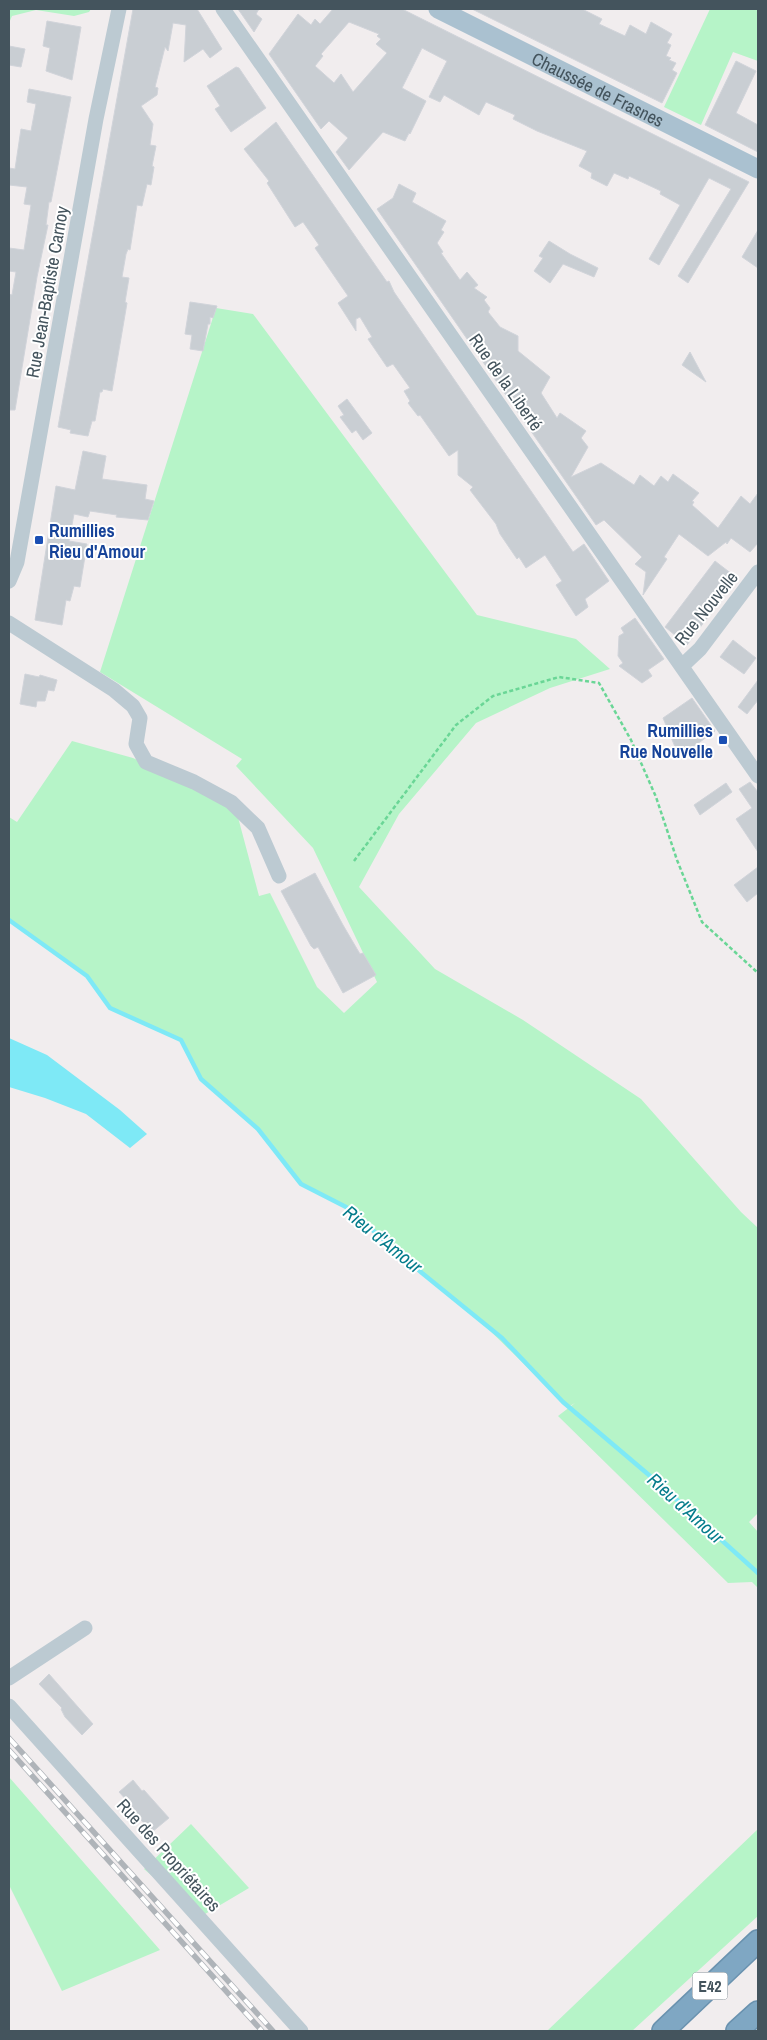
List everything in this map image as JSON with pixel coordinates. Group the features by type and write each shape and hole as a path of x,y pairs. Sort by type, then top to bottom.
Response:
{"highway":[{"name":"E42","path":"663,2031 758,1942"},
{"path":"737,2031 758,2012"}],"main road":[{"name":"Chaussée de Frasnes","path":"438,9 758,169"}],"street":[{"name":"Rue Jean-Baptiste Carnoy","path":"9,581 17,562 96,119 119,9"},
{"name":"Rue de la Liberté","path":"223,9 758,776"},
{"name":"Rue Nouvelle","path":"682,666 700,649 758,572"},
{"path":"9,623 114,690 134,706 140,718 136,744 146,762 194,782 231,802 258,828 279,876"},
{"path":"9,1678 85,1628"},
{"name":"Rue des Propriétaires","path":"9,1706 301,2031"}],"path":[{"path":"354,861 456,725 494,696 558,677 599,683 631,740 656,797 677,860 702,922 758,973"}],"green space":[{"path":"9,9 91,9 89,12 74,16 36,10 12,16 9,23"},
{"path":"710,9 758,9 758,61 733,52 701,125 664,107"},
{"path":"216,308 253,314 477,615 576,639 610,669 550,688 476,723 399,814 359,887 435,969 523,1020 641,1099 741,1212 758,1228 758,1513 749,1522 758,1532 758,1588 752,1582 728,1583 558,1416 575,1403 568,1407 476,1317 346,1207 301,1184 254,1125 201,1079 181,1040 110,1008 87,976 9,920 9,817 17,822 72,741 133,758 235,806 259,896 270,893 317,987 344,1013 377,982 313,848 236,766 242,759 100,672"},
{"path":"9,1777 160,1950 62,1991 9,1885"},
{"path":"191,1824 249,1888 200,1917 144,1869"},
{"path":"758,1829 758,1916 632,2031 547,2031"}],"water":[{"path":"9,1038 47,1055 120,1110 147,1134 130,1148 86,1114 45,1098 9,1087"}],"building":[{"path":"133,9 197,9 222,49 210,58 203,49 184,62 186,25 173,23 168,51 165,47 155,87 158,88 157,95 141,106 153,124 150,145 156,146 152,166 154,167 151,185 147,184 142,206 137,205 130,250 128,249 126,254 122,277 129,278 125,302 127,303 112,391 103,389 100,392 95,421 92,421 88,436 70,433 71,430 58,427"},
{"path":"238,9 259,9 256,14 262,19 254,32"},
{"path":"333,9 402,9 749,182 688,283 678,276 731,189 709,178 659,265 649,259 680,205 660,194 661,191 629,176 628,179 614,173 607,186 591,178 592,173 579,166 587,151 537,131 513,119 515,115 486,102 479,115 444,95 440,102 429,97 447,61 422,48 402,88 426,101 410,134 405,141 383,132 349,170 336,152 348,138 329,121 321,129 269,54 298,14 311,25 315,19 320,24","holes":["349,22 379,34 377,36 381,39 376,44 387,53 353,92 341,74 334,83 315,66 323,56 321,54"]},
{"path":"472,9 582,9 602,19 599,24 625,36 630,25 646,34 651,22 672,34 667,43 671,45 666,56 671,58 669,60 676,63 672,70 677,73 662,103"},
{"path":"47,21 81,27 72,80 46,71 50,48 43,46"},
{"path":"9,46 25,49 21,67 9,65"},
{"path":"736,61 756,71 736,113 758,125 758,152 705,125"},
{"path":"236,67 239,68 266,108 231,132 215,109 220,106 207,86"},
{"path":"29,89 71,97 51,202 49,202 46,225 48,225 37,277 15,410 9,410 9,294 12,295 16,272 9,271 9,248 24,250 31,205 24,204 27,187 9,185 9,168 15,169 21,129 31,131 36,104 27,102"},
{"path":"276,122 387,282 389,281 394,292 573,552 584,544 609,581 585,599 588,607 576,616 556,585 562,581 545,555 526,568 519,557 517,559 500,534 496,524 470,490 473,487 458,475 458,450 449,456 420,415 418,416 408,403 410,401 404,391 410,388 393,364 387,367 368,339 372,337 360,317 356,319 356,331 338,303 348,296 315,248 319,245 303,222 295,227 267,183 269,181 244,149"},
{"path":"399,184 416,193 412,202 446,221 441,230 444,232 437,243 443,252 441,253 460,280 467,272 478,285 474,288 487,297 484,300 490,308 488,312 500,327 518,336 518,351 550,377 541,393 557,418 560,413 586,431 581,438 588,447 571,477 601,463 634,485 640,475 654,486 661,476 668,482 673,474 699,493 692,501 694,502 692,505 718,528 741,496 750,504 758,493 758,543 750,552 731,538 727,544 726,542 708,556 679,534 664,557 667,559 643,595 646,572 635,564 642,557 604,520 596,525 377,209 393,198"},
{"path":"758,230 758,268 742,257"},
{"path":"549,241 598,268 594,277 563,264 550,283 534,271 543,258 539,256"},
{"path":"190,302 217,306 213,318 210,317 203,351 190,349 192,335 185,334"},
{"path":"690,352 706,382 682,365"},
{"path":"347,399 372,433 363,440 356,430 352,433 340,417 344,415 338,406"},
{"path":"83,451 106,456 102,479 147,485 145,499 154,501 148,520 116,517 117,515 90,511 88,517 74,514 69,541 87,544 80,587 74,586 70,601 66,600 62,625 35,620 56,486 75,490"},
{"path":"715,561 737,578 687,645 665,627"},
{"path":"635,618 664,659 648,670 652,676 642,683 619,666 623,663 618,656 619,636 624,633 621,628"},
{"path":"733,640 756,658 744,674 720,657"},
{"path":"25,674 39,677 40,675 57,680 54,691 48,690 45,701 37,701 36,707 20,704"},
{"path":"758,680 758,700 747,714 738,707"},
{"path":"692,698 715,731 682,755 678,754 663,718"},
{"path":"750,782 758,792 758,852 736,819 752,808 739,789"},
{"path":"726,783 732,792 700,815 694,805"},
{"path":"758,867 758,893 747,902 734,885"},
{"path":"315,873 360,954 363,953 376,975 343,993 318,947 314,949 311,946 281,891"},
{"path":"49,1674 93,1724 82,1735 65,1717 62,1708 39,1684"},
{"path":"133,1780 169,1818 152,1832 127,1805 129,1803 119,1792"}],"waterway":[{"name":"Rieu d'Amour","path":"9,920 87,976 110,1008 181,1040 201,1079 258,1129 301,1184 346,1207 422,1273 502,1338 563,1402 656,1481 758,1573"}],"railway":[{"path":"9,1738 273,2031"},
{"path":"9,1750 262,2031"}],"place":[{"name":"Rumillies Rieu d'Amour","path":"39,540"},
{"name":"Rumillies Rue Nouvelle","path":"723,740"}]}
